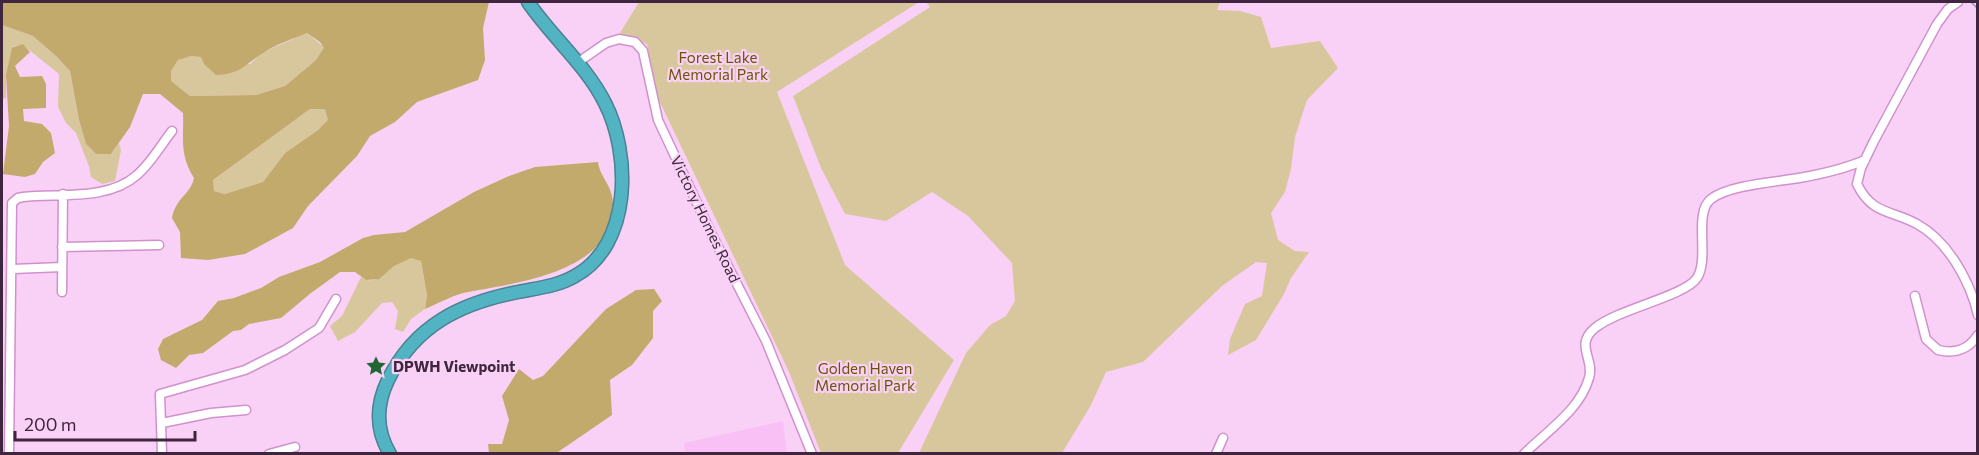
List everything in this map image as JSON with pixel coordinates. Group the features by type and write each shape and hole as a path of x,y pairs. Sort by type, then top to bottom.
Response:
{"highway":[{"path":"390,453 379,426 380,399 399,361 419,338 444,317 461,308 498,296 549,286 578,275 595,260 615,226 622,187 620,152 606,105 577,63 528,2"}],"street":[{"path":"1958,2 1948,9 1937,24 1865,159 1857,184 1881,210 1915,223 1943,246 1969,288 1977,315"},
{"name":"Victory Homes Road","path":"577,63 606,43 619,39 635,42 643,51 658,120 712,235 762,332 812,453"},
{"path":"9,453 13,269 11,207 15,200 23,197 101,192 133,179 172,131"},
{"path":"1524,453 1580,398 1590,372 1585,345 1591,332 1601,323 1616,315 1685,288 1696,280 1702,251 1703,211 1709,201 1719,194 1750,186 1824,174 1849,167 1865,159"},
{"path":"62,292 63,194"},
{"path":"62,247 159,245"},
{"path":"13,269 62,267"},
{"path":"1915,296 1926,339 1938,350 1958,351 1966,348 1977,335"},
{"path":"162,453 160,394 245,370 279,354 319,327 336,299"},
{"path":"162,423 211,413 246,410"},
{"path":"1216,453 1223,438"},
{"path":"269,453 295,447"}],"shaded area":[{"path":"2,2 489,2 483,28 485,60 478,80 417,102 395,122 370,136 357,156 308,206 293,228 245,254 208,260 181,258 180,232 172,218 177,205 190,188 194,178 184,154 183,113 160,94 143,94 130,127 111,154 96,154 86,144 70,71 33,36 2,25","holes":["307,33 320,42 324,48 316,60 285,86 256,95 190,96 171,81 171,71 178,60 191,56 201,57 204,64 216,75 231,73 273,47","310,109 325,109 328,120 318,130 285,153 263,182 225,194 214,191 213,180"]},
{"path":"23,44 30,52 15,66 20,77 42,76 46,84 46,108 23,109 24,121 42,124 51,133 55,153 43,162 35,174 25,177 3,174 9,126 6,75 12,48"},
{"path":"598,162 612,198 609,228 598,246 580,260 559,270 511,284 462,293 425,309 427,295 421,261 411,258 394,266 379,279 366,280 355,272 340,272 281,318 249,324 241,330 233,331 203,353 189,355 176,368 161,360 158,349 163,339 202,320 218,301 261,288 279,277 320,262 363,238 405,232 474,192 509,176 535,167"},
{"path":"654,289 662,301 653,311 653,338 632,365 610,380 612,415 558,452 489,453 488,444 502,444 509,420 502,396 519,369 533,380 543,376 606,309 636,290"},
{"path":"783,421 787,453 685,453 684,443"}],"green space":[{"name":"Forest Lake Memorial Park","path":"639,2 919,2 777,92 845,265 954,360 898,453 821,453 789,372 657,96 647,44 620,33"},
{"path":"926,2 1220,2 1217,10 1240,11 1261,17 1271,48 1320,41 1338,68 1307,100 1295,137 1285,192 1271,213 1278,240 1295,251 1309,252 1291,278 1256,340 1228,355 1230,339 1245,304 1262,296 1267,263 1256,262 1222,286 1143,362 1106,372 1091,405 1062,453 919,453 966,353 990,325 1006,316 1015,301 1012,263 968,216 932,192 886,221 845,214 821,168 793,96 930,7"},
{"path":"2,25 33,36 70,71 86,144 96,154 111,154 119,143 121,150 115,181 102,184 91,177 76,133 66,123 58,107 59,74 23,45 6,75 6,98 2,99"},
{"path":"307,33 325,48 316,60 285,86 256,95 190,96 171,81 171,71 178,60 191,56 201,57 204,64 250,64 263,52"},
{"path":"310,109 325,109 329,120 285,153 263,182 225,194 214,191 213,180"},
{"path":"411,257 421,261 427,295 425,309 411,319 403,332 395,329 398,311 392,302 382,303 355,332 338,341 330,326 342,316 361,277 374,280"}],"waterway":[{"path":"1971,2 1978,9"}],"place":[{"name":"DPWH Viewpoint","path":"376,366"}],"park label":[{"name":"Golden Haven Memorial Park","path":"865,376"}]}
